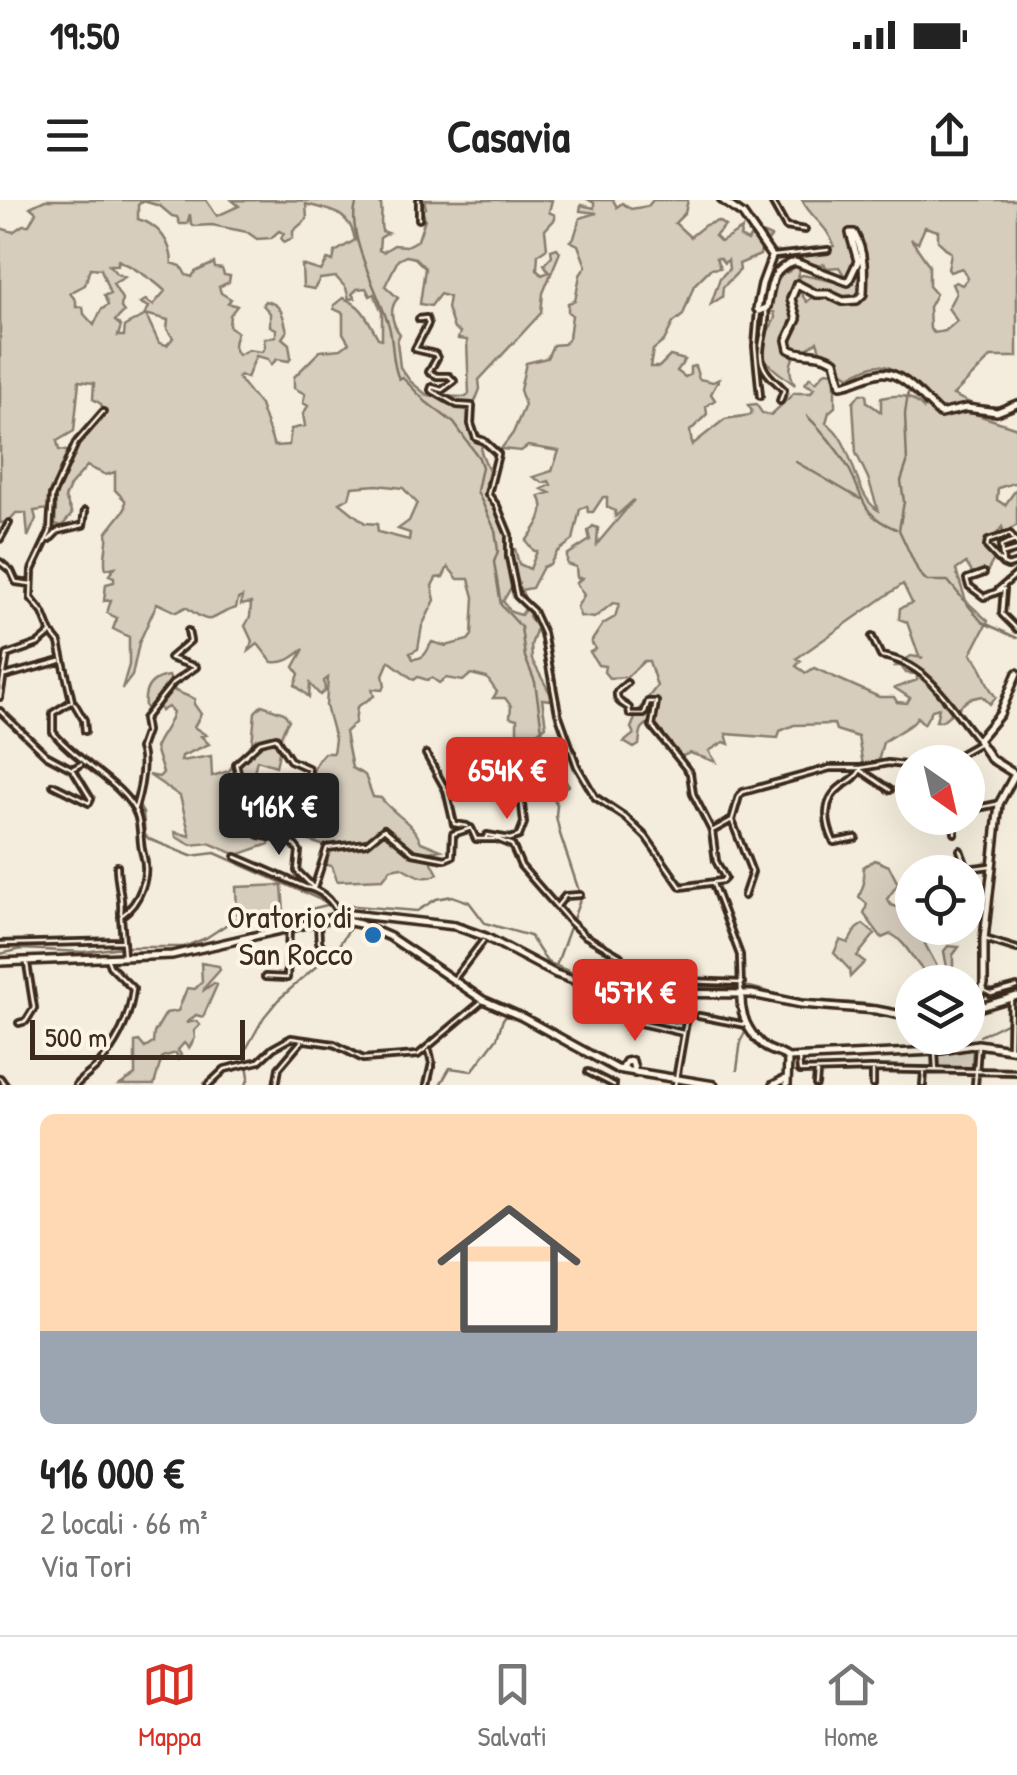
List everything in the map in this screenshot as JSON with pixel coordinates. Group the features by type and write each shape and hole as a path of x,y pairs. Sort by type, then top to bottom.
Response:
{"street":[{"path":"419,200 419,219"},
{"path":"722,200 743,215 772,257"},
{"path":"771,200 786,227 805,230"},
{"path":"760,311 772,280 789,263 848,282 858,262 849,236 852,232 864,256 863,294 857,300 844,301 797,284 791,299 797,318 787,340 788,349 816,352 834,361 841,385 859,383 876,374 897,376 940,414 966,408 997,412 1017,404"},
{"path":"772,257 828,250"},
{"path":"760,396 755,346 762,284 772,257"},
{"path":"760,311 768,319 761,352 765,370 784,390 780,401"},
{"path":"419,319 426,318 428,324 415,349 438,358 429,372 449,376 454,381 442,390 431,390 457,406 472,406 471,424 476,438 498,454 488,494 498,506 509,535 516,596 540,623 558,713 582,777 602,804 625,816 646,836 681,886 725,878 716,860 712,830 693,794 690,773 653,729 656,702 648,702 641,715 630,714 630,708 621,704 617,692 628,683"},
{"path":"760,381 772,377"},
{"path":"85,731 84,720 72,701 58,640 31,598 31,584 32,570 51,524 52,496 76,444 103,412"},
{"path":"46,542 58,531 83,525 85,511"},
{"path":"0,539 9,523"},
{"path":"1016,545 1010,534 988,541 989,550 1004,564 1017,563"},
{"path":"1004,564 1001,546 1016,545"},
{"path":"1002,554 1016,545"},
{"path":"0,562 16,582 31,584"},
{"path":"984,573 967,579 970,586 984,597 1004,590 1002,614 1017,629"},
{"path":"998,591 999,586 1017,574"},
{"path":"134,809 142,790 139,779 144,761 140,748 146,731 144,719 173,683 196,668 170,658 190,641 188,631"},
{"path":"0,651 7,655 38,644 51,633"},
{"path":"872,636 881,656 900,660 924,674 957,709 991,759 1016,774 1014,786 999,804 985,929"},
{"path":"0,696 7,655"},
{"path":"4,676 61,661"},
{"path":"974,745 1000,714 1017,673"},
{"path":"72,701 53,713 53,732 134,809 148,872 133,907 121,914"},
{"path":"0,711 46,755 72,769 91,802 54,786"},
{"path":"311,784 308,768 290,760 276,738 260,742 246,759 236,764 251,826 259,835 291,841 299,851 298,873 348,917 390,937 483,1000 629,1070 676,1082 714,1085"},
{"path":"426,754 446,790 454,824 473,829 476,838 497,839 512,845 521,866 572,923 592,940 616,951 628,979 741,989 801,1004 895,1014"},
{"path":"72,769 83,762"},
{"path":"744,896 752,872 732,820 743,792 830,768 895,764"},
{"path":"861,769 890,790"},
{"path":"856,838 834,842 826,818 835,791 853,780 861,769"},
{"path":"486,839 486,835 506,839 519,836 524,823 521,794 533,788 533,782"},
{"path":"985,807 999,804"},
{"path":"712,830 732,820"},
{"path":"314,888 327,848 367,843 384,829 413,853 444,859 452,856 453,834 468,827"},
{"path":"960,850 967,869 991,866"},
{"path":"236,857 314,888"},
{"path":"117,866 116,888 123,900 124,954"},
{"path":"713,883 740,955 741,1014 768,1049 788,1058 895,1053"},
{"path":"557,906 564,896 580,895"},
{"path":"0,962 187,952 289,926 348,917 456,926 566,978 625,992 741,989"},
{"path":"318,920 318,942 323,947"},
{"path":"265,977 287,978 289,926"},
{"path":"985,939 1017,949"},
{"path":"453,980 483,941"},
{"path":"0,944 123,942"},
{"path":"76,1085 100,1065 118,1039 130,1006 133,989 107,958"},
{"path":"20,1023 26,1021 34,1008 26,961"},
{"path":"985,991 991,994 1017,987"},
{"path":"625,992 621,1018 683,1033"},
{"path":"985,1006 1014,997 1014,1049 985,1045"},
{"path":"208,1085 225,1070 252,1064 286,1040 334,1044 363,1059 418,1056 483,1000"},
{"path":"676,1082 690,1000"},
{"path":"698,1016 748,1026"},
{"path":"672,1018 686,1020"},
{"path":"276,1085 280,1068 302,1041"},
{"path":"426,1085 432,1063 428,1050"},
{"path":"840,1070 841,1054"},
{"path":"935,1055 936,1072"},
{"path":"975,1085 978,1055"},
{"path":"798,1057 799,1071 1017,1072"},
{"path":"782,1084 788,1058"},
{"path":"873,1085 874,1070"},
{"path":"816,1085 817,1071"},
{"path":"588,1072 614,1085"},
{"path":"922,1085 924,1072"},
{"path":"0,1078 5,1085"}],"shaded area":[{"path":"45,200 206,200 217,216 239,206 232,200 380,201 382,231 388,233 380,238 379,250 383,252 394,245 406,246 418,240 425,219 424,200 552,200 549,212 555,219 545,230 547,248 538,254 537,269 542,275 549,272 544,264 552,256 551,250 557,248 560,252 543,293 541,313 479,380 480,389 469,417 471,430 475,429 487,443 482,442 481,452 489,471 487,497 507,522 511,548 515,549 519,564 530,569 537,551 526,541 542,514 539,496 550,493 542,489 551,485 533,477 552,471 559,451 528,446 521,451 501,449 525,405 520,390 526,363 547,358 553,345 564,344 569,338 572,315 568,303 575,301 580,275 586,266 578,245 570,241 580,218 597,213 580,211 581,205 594,208 589,200 613,200 617,207 622,203 631,209 648,206 653,200 688,200 685,213 675,223 690,237 718,221 725,226 715,236 721,242 742,229 740,237 748,241 764,234 771,237 763,240 760,255 739,264 740,270 723,287 722,297 711,304 720,278 729,269 728,260 724,263 716,258 720,268 710,269 694,285 683,315 653,350 650,367 659,367 670,356 685,360 677,371 685,377 690,375 690,367 695,366 699,379 719,379 711,394 715,400 706,406 707,414 690,431 692,445 725,419 750,415 748,405 756,404 762,413 771,415 794,393 811,393 814,388 805,384 810,377 816,382 826,371 835,372 835,407 826,423 842,441 863,492 878,510 856,453 853,403 860,394 866,394 867,402 881,412 881,398 899,396 914,400 923,408 923,392 901,374 880,365 850,376 840,370 835,357 820,351 817,341 794,355 790,372 795,385 769,364 762,350 775,317 769,311 778,274 796,265 800,269 798,287 807,302 813,296 843,302 861,299 821,294 799,281 803,275 850,285 839,267 827,268 800,259 786,262 785,254 834,246 802,200 1017,200 1017,357 991,357 953,395 974,405 1000,407 975,414 1017,428 1017,482 998,488 997,500 1005,505 1017,488 1017,525 1004,533 1002,527 990,543 994,559 988,570 973,574 966,563 956,570 966,601 988,621 971,654 996,697 990,704 982,696 969,699 942,721 936,721 939,708 932,710 924,724 917,717 883,742 878,762 863,765 858,737 836,730 834,724 794,725 780,731 778,738 726,734 729,744 724,742 709,751 716,762 690,753 680,757 654,728 654,721 643,727 639,745 634,748 624,742 634,734 631,728 638,711 657,686 649,661 627,677 609,678 605,666 598,665 590,652 596,649 591,642 603,624 615,617 619,604 613,603 594,618 580,616 577,607 584,595 576,583 582,578 577,578 576,567 567,564 567,555 590,540 588,531 593,526 598,528 597,544 634,500 615,517 615,511 607,507 607,497 603,497 593,512 588,512 587,506 580,509 573,540 543,567 532,588 521,590 525,605 512,586 503,601 511,612 521,615 526,608 531,611 529,616 537,628 531,645 532,660 551,695 550,700 542,699 546,726 525,742 524,753 516,750 522,738 517,732 517,719 510,717 511,706 505,698 493,698 497,692 487,678 471,674 463,681 446,678 439,683 418,677 414,680 389,661 383,675 385,686 382,690 372,689 374,696 357,707 355,723 345,732 352,768 365,775 373,797 381,798 421,842 441,850 415,854 429,857 438,874 424,877 401,867 391,869 383,879 337,881 332,866 327,865 327,847 294,835 269,838 269,844 237,855 209,843 191,845 176,837 175,832 190,836 180,796 149,775 159,777 163,773 155,748 173,712 168,707 161,711 159,704 152,710 145,707 150,685 169,676 175,691 195,699 201,714 194,727 206,735 201,736 209,744 182,756 181,761 211,756 212,776 229,771 238,757 251,755 255,712 262,705 284,713 289,720 276,766 257,760 249,791 250,808 283,809 311,819 314,768 324,753 333,753 335,739 326,706 328,678 320,695 310,684 309,697 295,685 299,674 294,667 304,649 277,662 272,662 258,644 249,651 252,641 245,626 251,603 241,605 242,597 236,608 212,619 186,607 176,612 157,603 139,643 132,676 122,689 129,665 129,637 113,629 117,618 107,613 111,600 104,601 106,584 114,582 109,575 115,567 106,569 107,532 125,509 125,500 115,490 115,472 106,475 87,466 65,498 72,514 62,526 55,524 56,508 34,511 36,519 28,537 26,513 16,513 8,522 0,523 0,228 13,232 29,225 36,212 30,207","holes":["143,201 160,206 177,217 180,224 187,224 190,214 194,226 212,225 247,232 257,239 271,238 279,231 284,233 284,242 293,238 293,231 307,219 306,204 337,213 348,223 355,240 335,252 333,261 328,259 321,271 302,265 303,287 314,289 320,279 336,277 346,288 349,299 355,298 352,294 357,289 366,288 370,296 374,294 382,312 382,339 356,305 343,298 334,305 343,313 343,333 349,343 341,349 320,351 294,377 294,388 305,394 303,403 308,406 303,414 305,426 291,429 289,445 274,446 260,405 238,378 247,378 256,356 268,359 271,365 277,359 289,361 289,344 282,338 287,331 281,311 265,301 263,305 270,313 270,326 276,329 276,336 264,339 262,352 248,350 238,355 234,346 237,332 229,326 230,315 237,306 228,303 231,299 219,287 229,282 230,276 215,268 214,263 192,277 186,275 181,266 172,263 162,235 138,219 138,205","925,227 938,231 938,241 951,253 948,269 950,272 962,268 968,278 962,285 952,284 956,293 948,308 957,321 945,331 934,333 930,329 929,307 936,294 929,286 929,265 911,239 918,243","406,256 415,258 425,268 420,304 431,306 440,294 449,297 447,308 454,329 460,332 458,339 467,340 466,397 428,396 410,381 400,367 400,334 392,316 398,298 385,286 398,260","118,260 165,291 153,305 146,300 140,303 149,307 145,314 168,320 167,329 173,338 167,345 159,343 146,315 125,326 124,336 118,336 121,326 115,321 124,312 113,284 125,277 109,265 118,265","90,268 101,269 110,294 104,295 108,305 94,325 83,307 76,307 70,293 85,285","79,381 94,383 93,399 101,404 104,413 93,428 75,438 73,452 59,450 57,441 74,431","352,487 403,488 417,503 409,521 398,529 410,533 409,540 378,532 377,524 365,523 340,503 349,498","448,567 458,579 469,579 474,597 472,635 468,640 446,646 432,642 424,656 413,659 410,653 418,649 422,626 435,600 432,586","903,584 912,603 900,608 899,619 907,622 923,658 911,656 896,666 917,674 917,680 895,688 910,698 907,703 897,702 894,697 879,697 814,668 806,673 796,666 801,661 797,658"]},
{"path":"875,860 889,866 895,878 895,888 887,899 895,906 895,937 891,934 882,938 864,914 867,904 859,897 864,883 863,867"},
{"path":"282,885 284,912 237,914 236,887"},
{"path":"863,924 875,934 857,956 865,962 850,977 849,969 834,953 840,940 848,943"},
{"path":"926,945 936,965 919,965 905,946"},
{"path":"948,946 959,947 953,955 953,965 946,965 944,951"},
{"path":"201,963 219,966 220,970 205,987 204,990 217,985 203,1017 196,1015 186,1023 196,1021 200,1025 189,1048 184,1043 178,1050 178,1059 176,1053 162,1057 154,1085 120,1085 135,1075 135,1042 145,1048 153,1043 154,1033 166,1013 178,1011 187,988 195,989 202,982"},
{"path":"938,1055 973,1055 972,1068 938,1069"}],"waterway":[{"path":"358,200 354,212 358,244 389,326 399,379 402,377 454,423 479,458 482,467 477,491 495,530 498,551 494,562 501,605 521,627 543,737 556,755 554,769 558,775"},
{"path":"908,393 907,463 901,481 904,502 899,530 919,573 927,581 948,581 982,622 1017,638"},
{"path":"807,416 844,460 869,511 896,529"},
{"path":"796,462 860,499"},
{"path":"556,966 581,897 556,816 553,796 569,785 561,777"},
{"path":"134,797 143,813 149,839 191,856 215,853 330,904"},
{"path":"0,954 22,949 83,952 122,947 184,947 238,917 291,914 331,904 417,911 436,899 452,896 469,902 485,923 530,936 547,962 589,980 663,987 750,987 796,999 868,1004 895,1010"},
{"path":"246,1085 249,1077 245,1051 264,1017 337,948 352,925"},
{"path":"985,1001 1017,991"},
{"path":"440,1085 450,1068 472,1071 497,1038 503,1019 510,1014"},
{"path":"1013,1020 1017,1016"},
{"path":"985,1034 1008,1022"},
{"path":"737,1070 741,1040 747,1029"}],"place":[{"name":"Oratorio di San Rocco","path":"373,935"}]}
